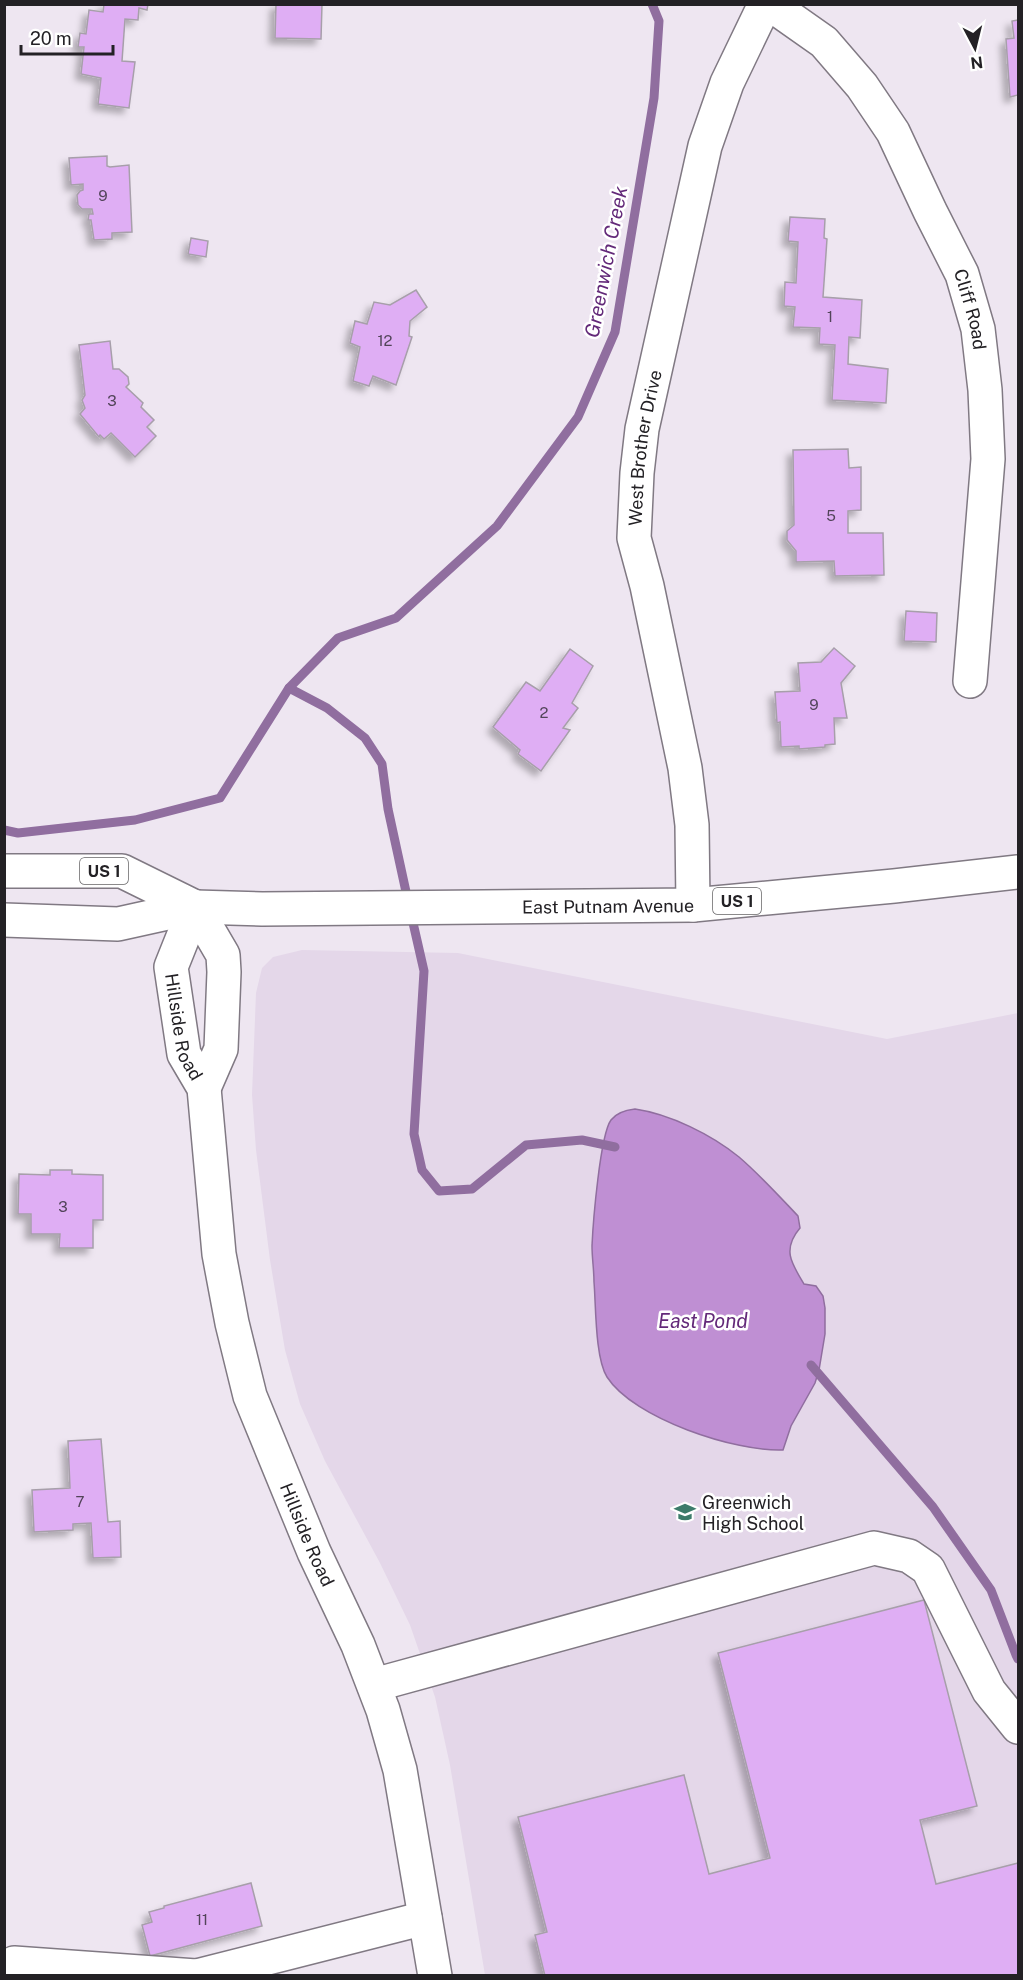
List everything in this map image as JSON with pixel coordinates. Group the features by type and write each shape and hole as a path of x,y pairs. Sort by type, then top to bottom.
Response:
{"street":[{"name":"West Brother Drive","path":"693,905 692,825 685,768 647,586 634,538 637,473 642,429 705,146 727,83 765,4"},
{"name":"Cliff Road","path":"770,4 824,42 862,86 893,132 962,274 978,329 986,390 988,459 970,681"},
{"name":"East Putnam Avenue","path":"4,871 122,872 195,907"},
{"name":"East Putnam Avenue","path":"4,920 118,924 195,907 693,905 1018,872"},
{"name":"Hillside Road","path":"195,907 223,956 222,1049 204,1088"},
{"name":"Hillside Road","path":"195,907 171,967 184,1054 204,1088 219,1254 232,1323 250,1396 314,1552 358,1646 383,1710 400,1770 435,1976"},
{"path":"374,1685 874,1548 909,1556 928,1569 989,1691 1018,1727"},
{"path":"14,1963 197,1976 425,1918"}],"shaded area":[{"name":"Greenwich High School","path":"302,950 458,953 887,1039 1018,1013 1018,1975 485,1975 450,1765 435,1697 410,1625 380,1563 325,1461 300,1404 285,1350 270,1260 256,1150 252,1095 256,993 262,968 273,957"}],"water":[{"name":"East Pond","path":"635,1109 676,1121 716,1141 747,1164 798,1216 800,1228 791,1243 790,1256 804,1284 816,1286 823,1296 825,1334 815,1383 791,1426 783,1450 763,1449 714,1439 662,1419 620,1392 607,1377 603,1368 597,1331 592,1250 598,1180 607,1129 611,1120 622,1112"}],"building":[{"path":"104,4 148,4 147,10 139,8 138,20 125,19 122,61 135,62 129,108 98,104 101,78 81,74 84,47 78,47 80,33 86,34 89,10 103,12"},
{"path":"276,4 322,4 321,39 275,38"},
{"path":"1018,20 1018,95 1010,97 1006,39 1014,38 1012,21"},
{"path":"107,156 107,166 129,165 132,232 112,233 112,239 94,240 91,220 88,220 89,214 93,214 92,209 82,209 78,205 77,195 83,190 83,184 71,185 69,158"},
{"path":"790,217 825,219 824,238 827,239 823,297 862,300 860,338 849,337 848,364 888,369 886,403 832,400 835,345 819,344 820,328 793,327 795,307 784,306 785,282 796,283 798,242 788,241"},
{"path":"191,238 208,241 206,257 188,254"},
{"path":"416,290 427,307 410,321 409,336 412,337 396,385 373,376 369,386 353,381 360,347 350,343 355,321 367,324 374,302 390,305"},
{"path":"110,341 113,369 119,369 128,377 129,384 126,387 143,403 141,407 154,420 147,427 156,436 135,457 111,433 104,439 100,435 99,437 80,414 85,408 82,400 85,395 79,345"},
{"path":"848,449 849,468 861,467 861,510 848,511 848,533 883,533 884,575 835,576 834,561 796,562 796,551 787,540 787,531 794,525 793,450"},
{"path":"906,611 937,613 936,642 904,641"},
{"path":"834,648 855,666 841,683 847,718 834,718 835,744 799,749 799,746 781,747 775,692 800,691 798,663 821,662"},
{"path":"570,649 593,666 572,703 578,708 563,728 570,730 541,771 518,754 520,750 493,727 526,682 540,691"},
{"path":"50,1170 72,1170 72,1174 103,1175 103,1220 93,1220 93,1248 59,1248 60,1234 31,1234 31,1214 18,1214 19,1174 50,1175"},
{"path":"101,1439 108,1522 120,1521 121,1557 93,1558 91,1523 73,1524 73,1530 34,1532 32,1490 70,1488 68,1441"},
{"path":"924,1600 977,1806 920,1820 936,1884 1018,1863 1018,1976 545,1976 535,1935 547,1932 518,1817 684,1775 709,1874 770,1858 718,1653"},
{"path":"251,1883 262,1926 150,1956 142,1925 152,1922 149,1912"}],"waterway":[{"name":"Greenwich Creek","path":"4,830 18,833 135,820 220,798 289,688 338,638 396,618 497,526 578,417 615,332 654,98 659,21 652,4"},
{"path":"289,688 327,708 365,738 382,764 388,809 408,901"},
{"path":"411,914 424,971 414,1134 422,1170 439,1191 472,1189 526,1145 582,1140 615,1147"},
{"path":"811,1365 933,1507 991,1590 1018,1659"}],"place":[{"name":"Greenwich High School","path":"685,1512"}]}
